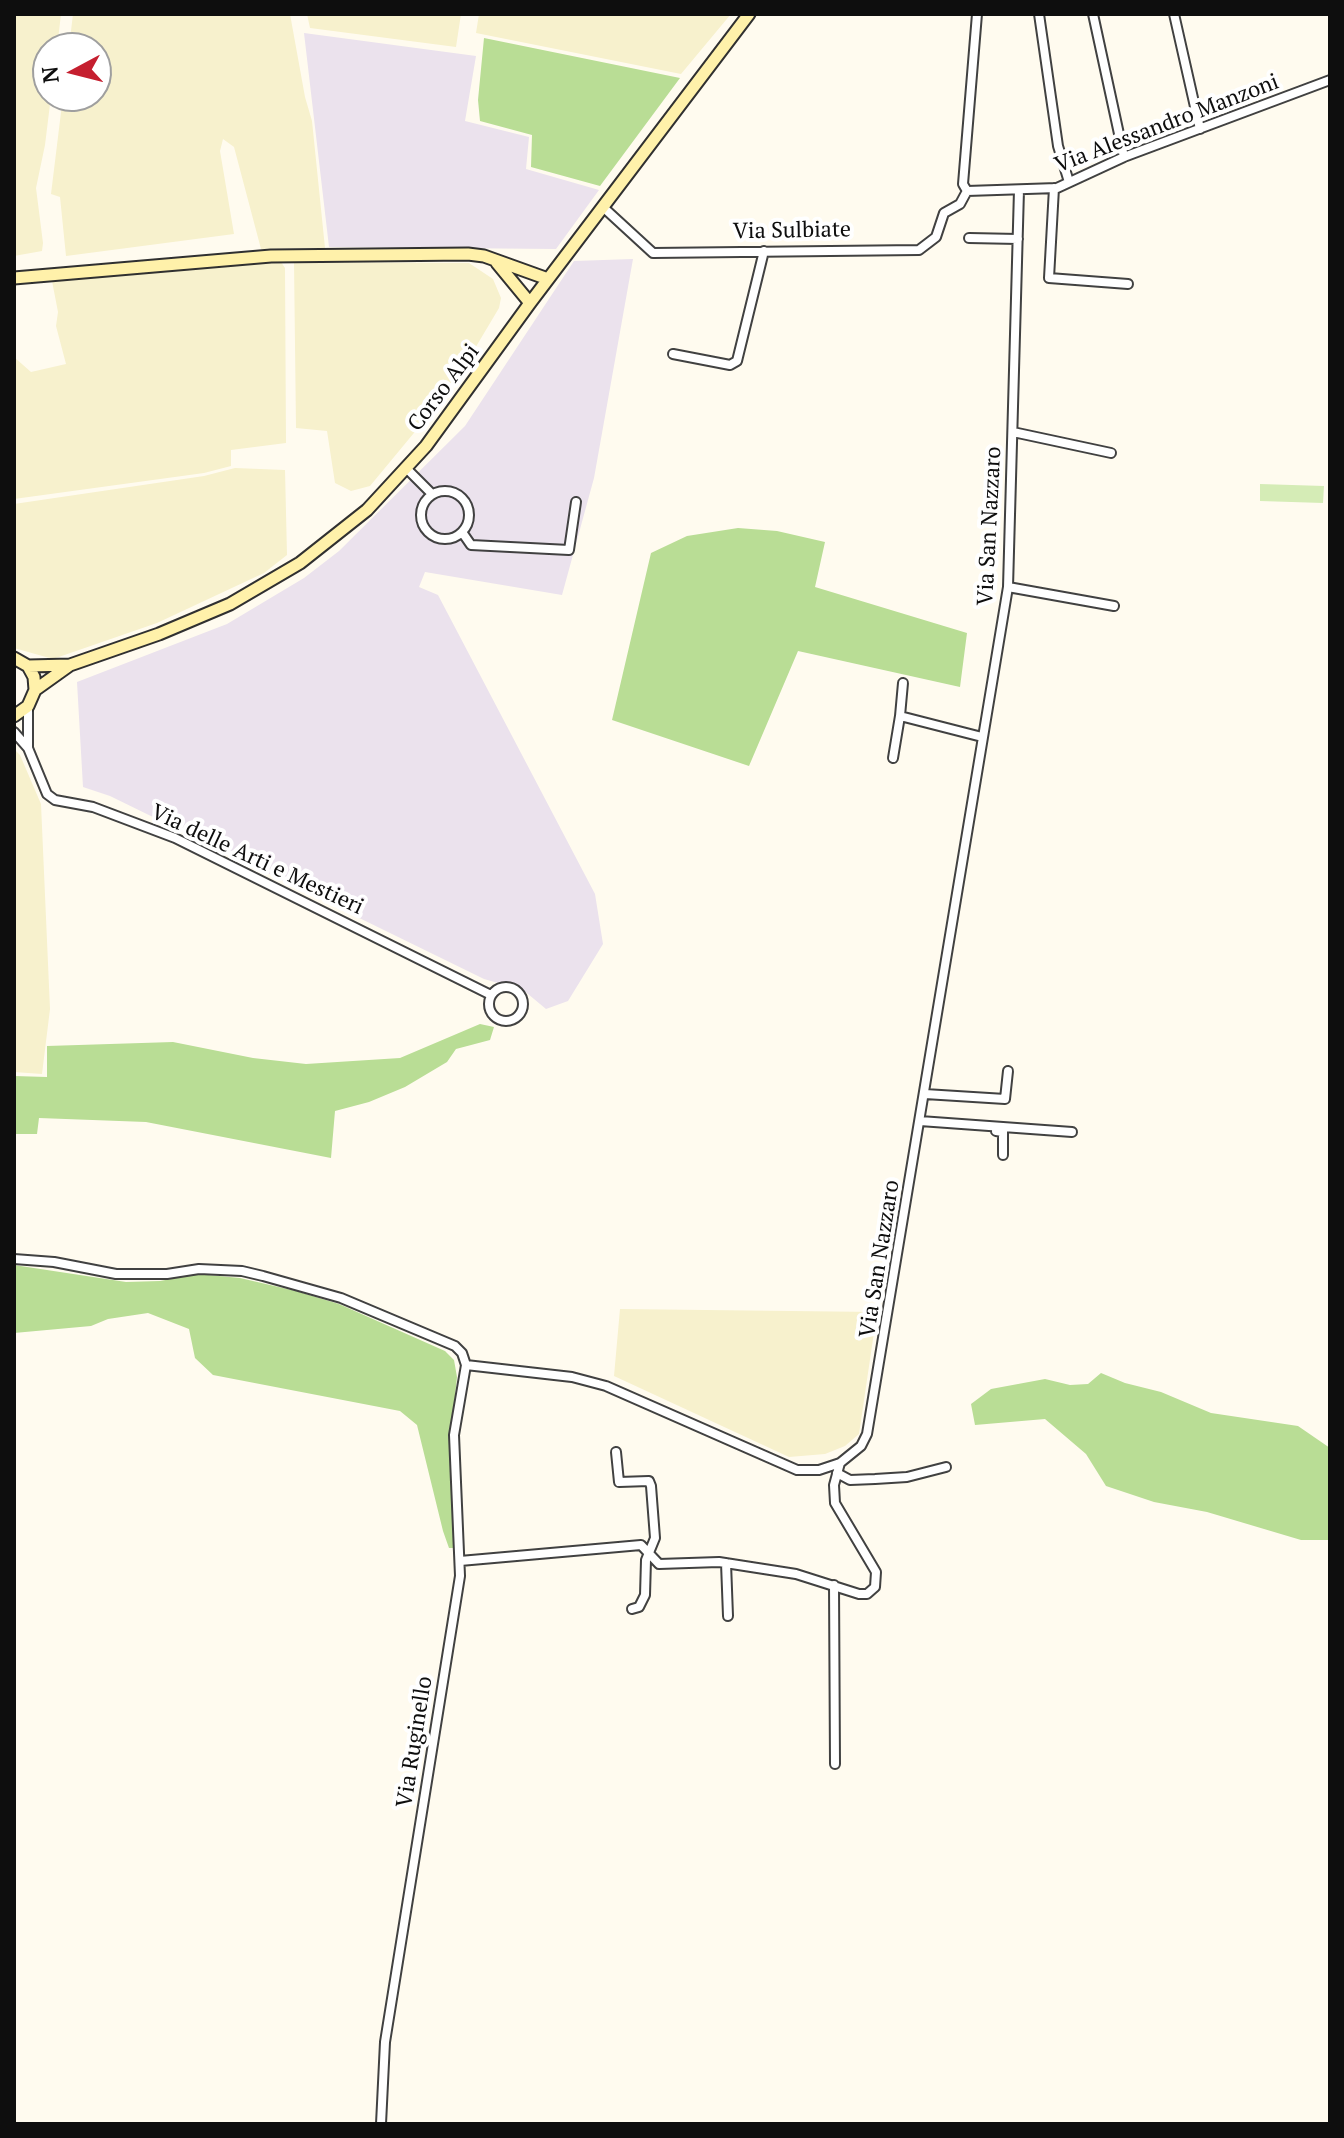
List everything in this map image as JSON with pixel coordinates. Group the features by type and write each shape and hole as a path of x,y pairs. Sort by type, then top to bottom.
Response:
{"main road":[{"name":"Corso Alpi","path":"35,690 70,665 193,621 281,576 367,510 426,446 749,14"},
{"path":"14,278 249,258 468,254 484,256 548,279"},
{"path":"497,263 530,303"},
{"path":"14,658 28,666 34,677 35,690 28,706 14,716"},
{"name":"Corso Alpi","path":"28,666 70,665"}],"street":[{"path":"967,191 963,184 977,14"},
{"path":"1039,14 1058,146 1069,182"},
{"path":"1093,14 1124,157"},
{"path":"1174,14 1200,129"},
{"name":"Via Alessandro Manzoni","path":"967,191 1054,188 1124,157 1330,80"},
{"path":"1054,188 1049,278 1128,284"},
{"name":"Via San Nazzaro","path":"838,1468 861,1446 872,1420 1008,587 1019,190"},
{"name":"Via Sulbiate","path":"604,208 653,253 919,250 936,237 944,213 960,204 967,191"},
{"path":"969,238 1018,239"},
{"path":"673,354 730,365 737,361 764,251"},
{"path":"1013,432 1111,453"},
{"path":"406,468 432,494"},
{"path":"450,491 465,500 469,517 462,532 445,539 429,533 421,517 426,500 432,494 450,491"},
{"path":"462,532 471,545 569,550 576,502"},
{"path":"1008,587 1114,606"},
{"path":"893,758 903,683"},
{"name":"Via delle Arti e Mestieri","path":"28,706 28,748"},
{"path":"900,716 982,737"},
{"name":"Via delle Arti e Mestieri","path":"14,732 28,748 47,794 55,800 93,807 175,838 491,995"},
{"name":"Via delle Arti e Mestieri","path":"503,987 516,990 524,1000 522,1013 513,1020 500,1021 489,1009 491,995 503,987"},
{"path":"925,1094 1005,1099 1008,1071"},
{"path":"920,1123 1072,1132"},
{"path":"920,1123 1003,1132 1003,1155"},
{"path":"18,1259 54,1262 116,1274 143,1275 199,1269 274,1279 341,1298 455,1346 462,1353 466,1365 572,1377 606,1386 797,1470 838,1468"},
{"name":"Via Ruginello","path":"381,2124 385,2042 460,1576 455,1518 454,1435 466,1365"},
{"path":"616,1452 619,1482 649,1481 651,1486 655,1538 646,1560 645,1595 639,1607 632,1609"},
{"path":"838,1468 850,1480 907,1477 946,1467"},
{"path":"460,1561 641,1545 659,1564 722,1562 796,1574 867,1594 878,1580 839,1512 834,1494 838,1468"},
{"path":"722,1562 728,1616"},
{"path":"834,1585 835,1764"}],"shaded area":[{"path":"14,14 61,14 59,32 32,32 32,112 49,112 36,188 42,251 14,256"},
{"path":"73,14 290,14 312,121 325,248 261,249 234,147 223,139 220,151 234,234 66,256 60,197 51,194 61,112 112,112 112,32 71,32"},
{"path":"307,14 461,14 456,47 310,28"},
{"path":"479,14 731,14 681,74 476,33"},
{"path":"304,33 476,56 465,121 529,137 526,169 599,190 556,249 329,247"},
{"path":"275,259 285,268 286,443 231,450 231,466 204,473 14,499 14,357 31,372 66,364 56,326 58,312 52,281"},
{"path":"633,259 594,478 562,595 425,572 419,587 438,595 595,894 603,944 568,1001 546,1009 516,984 484,979 110,796 83,787 77,682 227,624 304,578 339,551 465,426 574,261"},
{"path":"294,262 469,263 493,279 501,298 499,308 452,387 370,486 351,491 335,483 327,431 296,428"},
{"path":"235,468 285,470 287,555 264,573 157,623 53,659 14,648 14,504 204,476"},
{"path":"14,749 20,755 41,804 50,1009 42,1074 14,1072"},
{"path":"620,1309 877,1312 859,1434 845,1446 825,1454 789,1457 614,1376"}],"green space":[{"path":"484,38 680,78 600,186 531,167 532,135 480,121 478,100"},
{"path":"1260,484 1324,486 1323,503 1260,501"},
{"path":"738,528 777,531 825,542 815,587 967,633 960,687 798,651 749,766 612,720 651,553 687,536"},
{"path":"480,1024 494,1027 490,1040 456,1049 447,1062 405,1087 369,1102 335,1111 331,1158 146,1122 39,1118 37,1134 14,1134 14,1076 47,1077 47,1046 173,1042 253,1058 306,1064 400,1058"},
{"path":"14,1265 126,1282 160,1281 198,1274 240,1278 339,1304 445,1351 454,1360 457,1377 451,1434 455,1548 449,1548 443,1531 417,1425 400,1411 213,1375 195,1358 189,1329 148,1313 108,1319 91,1326 14,1333"},
{"path":"1101,1373 1161,1392 1211,1413 1298,1426 1330,1448 1330,1540 1301,1540 1207,1512 1154,1502 1106,1486 1086,1454 1045,1419 975,1425 971,1404 991,1389 1045,1379 1070,1385 1088,1384"}]}
